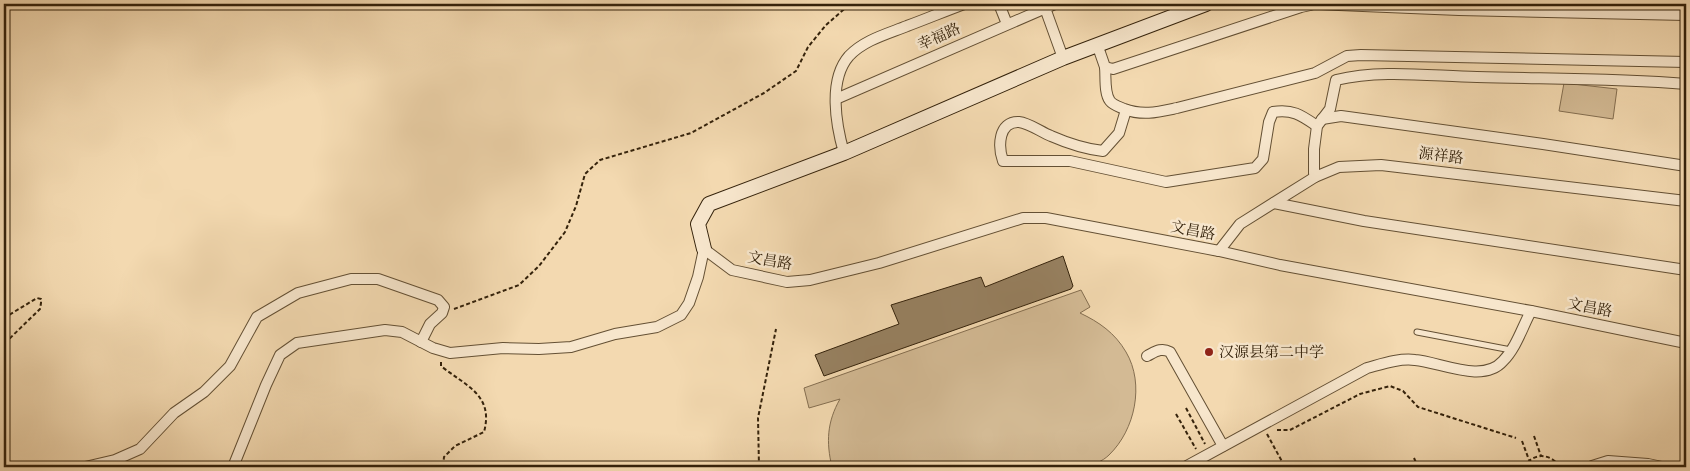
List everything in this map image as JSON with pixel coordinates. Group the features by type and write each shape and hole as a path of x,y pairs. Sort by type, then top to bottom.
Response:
{"main road":[{"path":"704,249 698,224 709,204 844,153 1097,44 1206,4"}],"street":[{"path":"844,153 838,132 836,99 837,87 844,64 858,48 874,39 964,4"},
{"path":"999,4 1007,24"},
{"path":"1105,67 1113,69 1315,4 1416,8 1579,8 1686,14"},
{"path":"1416,8 1428,4"},
{"path":"1050,6 1063,58"},
{"name":"幸福路","path":"836,99 1050,6"},
{"path":"1097,44 1105,67 1106,92 1110,101 1136,113 1158,112 1177,108 1315,72 1348,56 1686,62"},
{"path":"1316,177 1314,172 1314,149 1319,122 1330,109 1336,80 1354,76 1401,74 1628,79 1686,84"},
{"path":"1126,110 1119,133 1103,151 1089,149 1050,136 1021,122 1012,122 1005,126 1001,136 1001,156 1003,161 1070,161 1166,182 1255,168 1263,159 1269,122 1273,112 1284,110 1299,113 1319,122 1341,116 1686,166"},
{"name":"源祥路","path":"1219,251 1240,224 1316,177 1339,167 1381,164 1686,201"},
{"path":"1274,203 1364,221 1686,270"},
{"name":"文昌路","path":"704,249 732,270 787,282 810,280 879,263 1023,218 1046,218 1219,251 1280,266 1531,311 1686,343"},
{"path":"233,467 280,355 297,343 385,330 402,332 438,350 450,353 503,348 539,349 571,347 616,334 658,327 681,315 689,303 698,277 704,249"},
{"path":"85,467 115,460 140,449 174,413 204,392 230,366 257,317 298,293 351,279 378,279 438,300 444,307 442,312 430,324 421,342"},
{"path":"1185,467 1367,368 1394,361 1415,360 1468,371 1490,370 1502,363 1511,350 1531,311"},
{"path":"1147,356 1160,349 1166,349 1170,352 1223,446"},
{"path":"1594,467 1608,461 1662,467"}],"lane":[{"path":"1417,332 1511,350"}],"path":[{"path":"442,312 519,285 539,266 565,232 576,206 585,174 600,160 690,133 764,93 796,71 808,47 826,25 850,4"},
{"path":"4,318 37,298 41,299 40,309 4,344"},
{"path":"759,467 758,418 776,329"},
{"path":"438,350 441,366 477,392 485,404 488,419 484,432 455,446 444,457 443,467"},
{"path":"1275,430 1290,430 1360,394 1390,386 1403,391 1418,407 1516,438"},
{"path":"1186,408 1205,444"},
{"path":"1176,414 1196,449"},
{"path":"1266,432 1285,467"},
{"path":"1534,436 1542,456"},
{"path":"1522,441 1530,460"},
{"path":"1524,467 1532,458 1542,456 1552,458 1560,467"},
{"path":"1414,458 1418,467"}],"shaded area":[{"path":"1564,83 1617,89 1613,119 1559,111"},
{"path":"1081,290 1090,307 1080,313 1100,324 1117,339 1132,365 1135,378 1136,392 1131,420 1118,445 1106,457 1085,467 832,467 828,441 829,432 832,416 840,399 809,408 804,388"}],"building":[{"path":"1063,256 1073,286 1071,289 824,376 815,355 899,324 891,305 981,277 985,287"}],"place":[{"name":"汉源县第二中学","path":"1209,352"}]}
